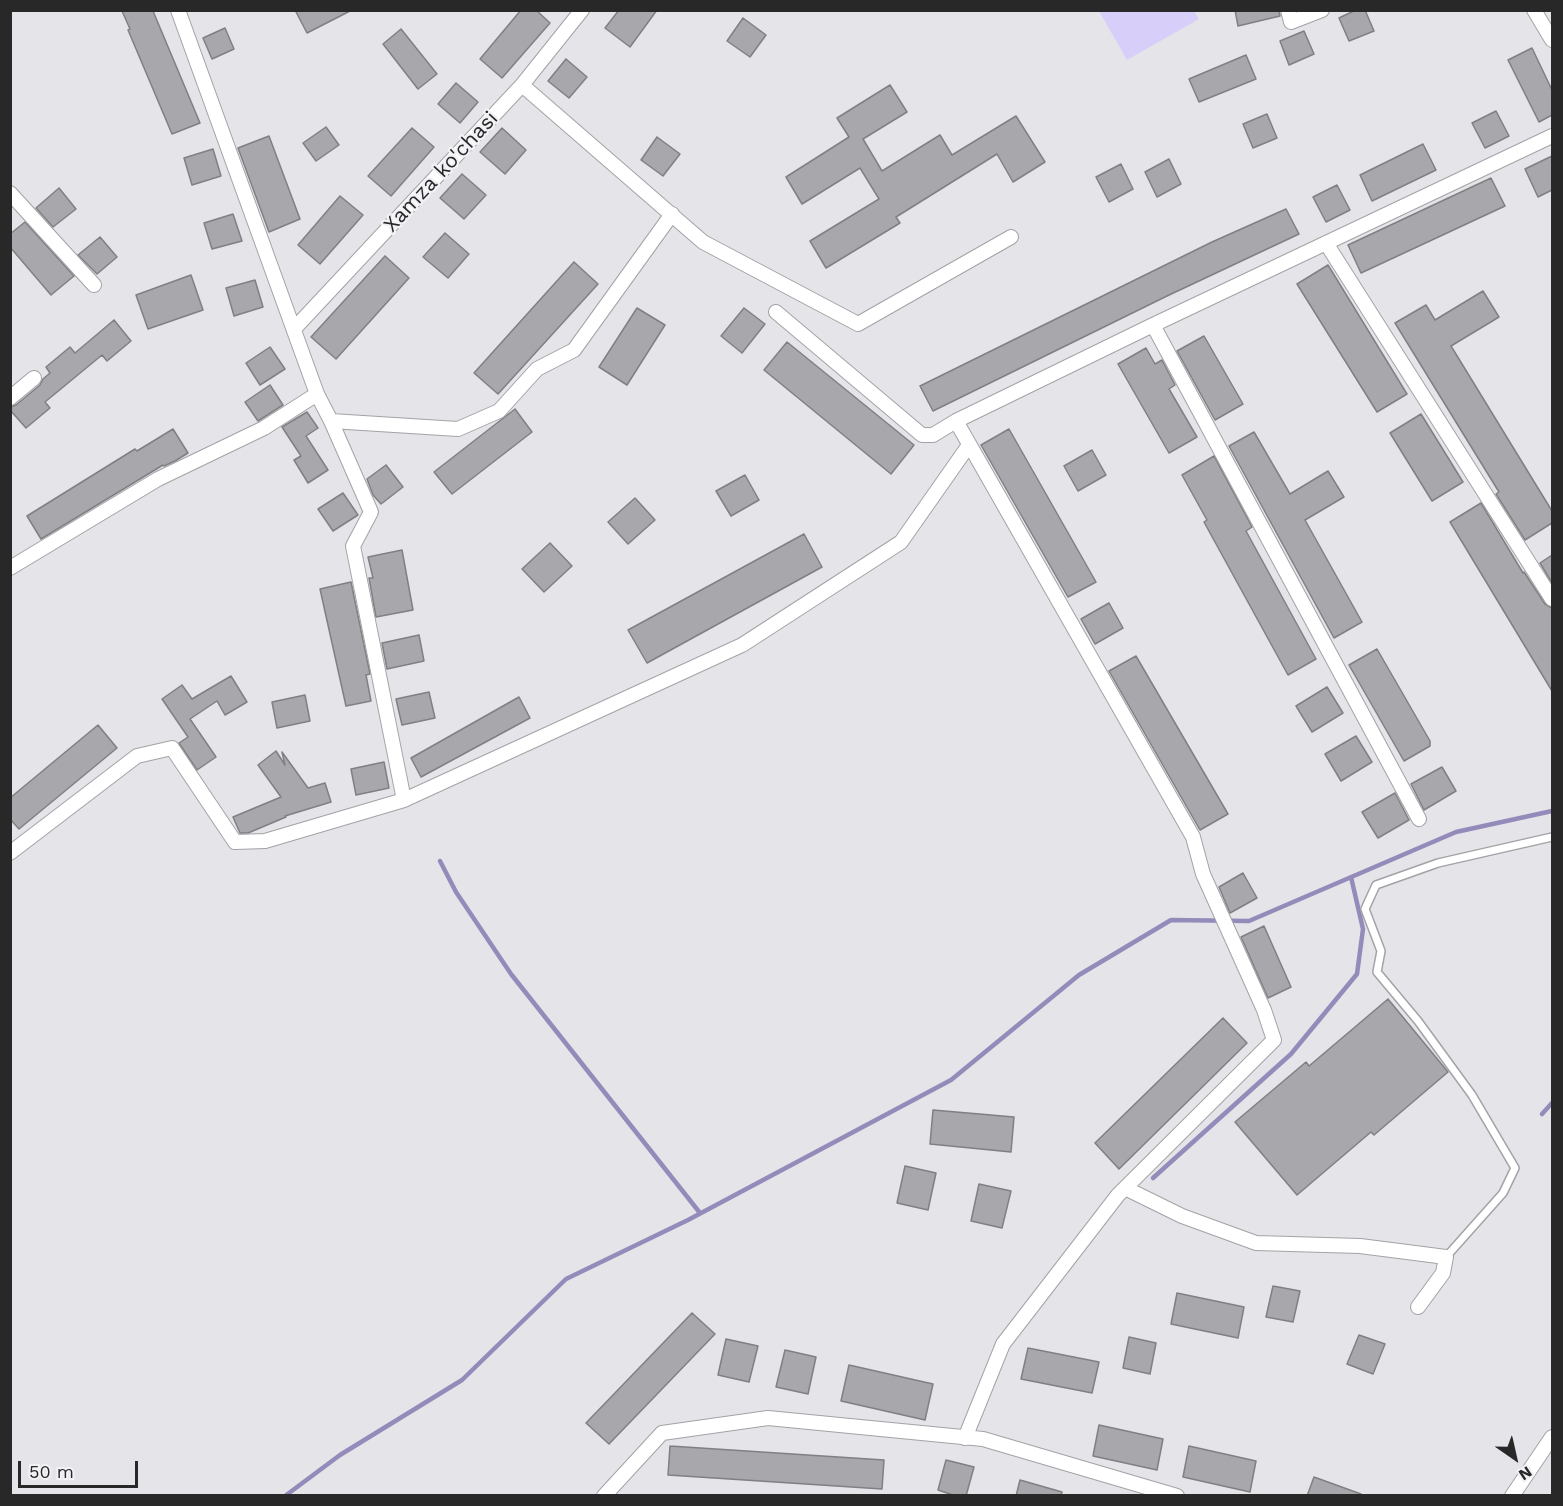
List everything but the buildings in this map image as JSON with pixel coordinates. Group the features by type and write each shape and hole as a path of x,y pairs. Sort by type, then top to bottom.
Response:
{"street":[{"path":"178,10 317,394 332,421 371,512 353,546 404,800"},
{"name":"Xamza ko'chasi","path":"294,329 522,85 582,10"},
{"path":"1288,10 1291,22 1322,10"},
{"path":"1534,10 1552,40"},
{"path":"522,85 703,242 858,324 1011,237"},
{"path":"776,312 922,435 933,435 956,421 1153,325 1552,136"},
{"path":"10,193 94,285"},
{"path":"332,421 458,429 500,411 537,369 574,350 672,214"},
{"path":"1326,243 1552,600"},
{"path":"1153,325 1419,819"},
{"path":"10,398 34,378"},
{"path":"10,568 158,479 264,428 317,394"},
{"path":"956,421 1193,837 1203,874 1264,1010 1274,1040 1125,1188 1003,1344 965,1438"},
{"path":"10,853 136,756 172,748 236,842 265,841 404,800 742,645 901,542 969,444"},
{"path":"1125,1188 1182,1216 1256,1243 1360,1246 1446,1257 1443,1273 1418,1307"},
{"path":"604,1496 662,1433 768,1418 983,1439 1177,1496"},
{"path":"1512,1496 1552,1437"}],"lane":[{"path":"1446,1257 1503,1193 1515,1168 1472,1095 1418,1021 1377,972 1381,951 1365,909 1376,885 1438,863 1552,837"}],"shaded area":[{"path":"1099,11 1194,11 1199,19 1127,60"}],"waterway":[{"path":"285,1496 340,1455 462,1380 566,1279 688,1220 951,1080 1079,975 1171,920 1249,921 1456,832 1552,811"},
{"path":"440,861 456,892 511,974 700,1213"},
{"path":"1153,1178 1291,1054 1357,974 1363,929 1351,877"},
{"path":"1542,1114 1552,1103"}]}
